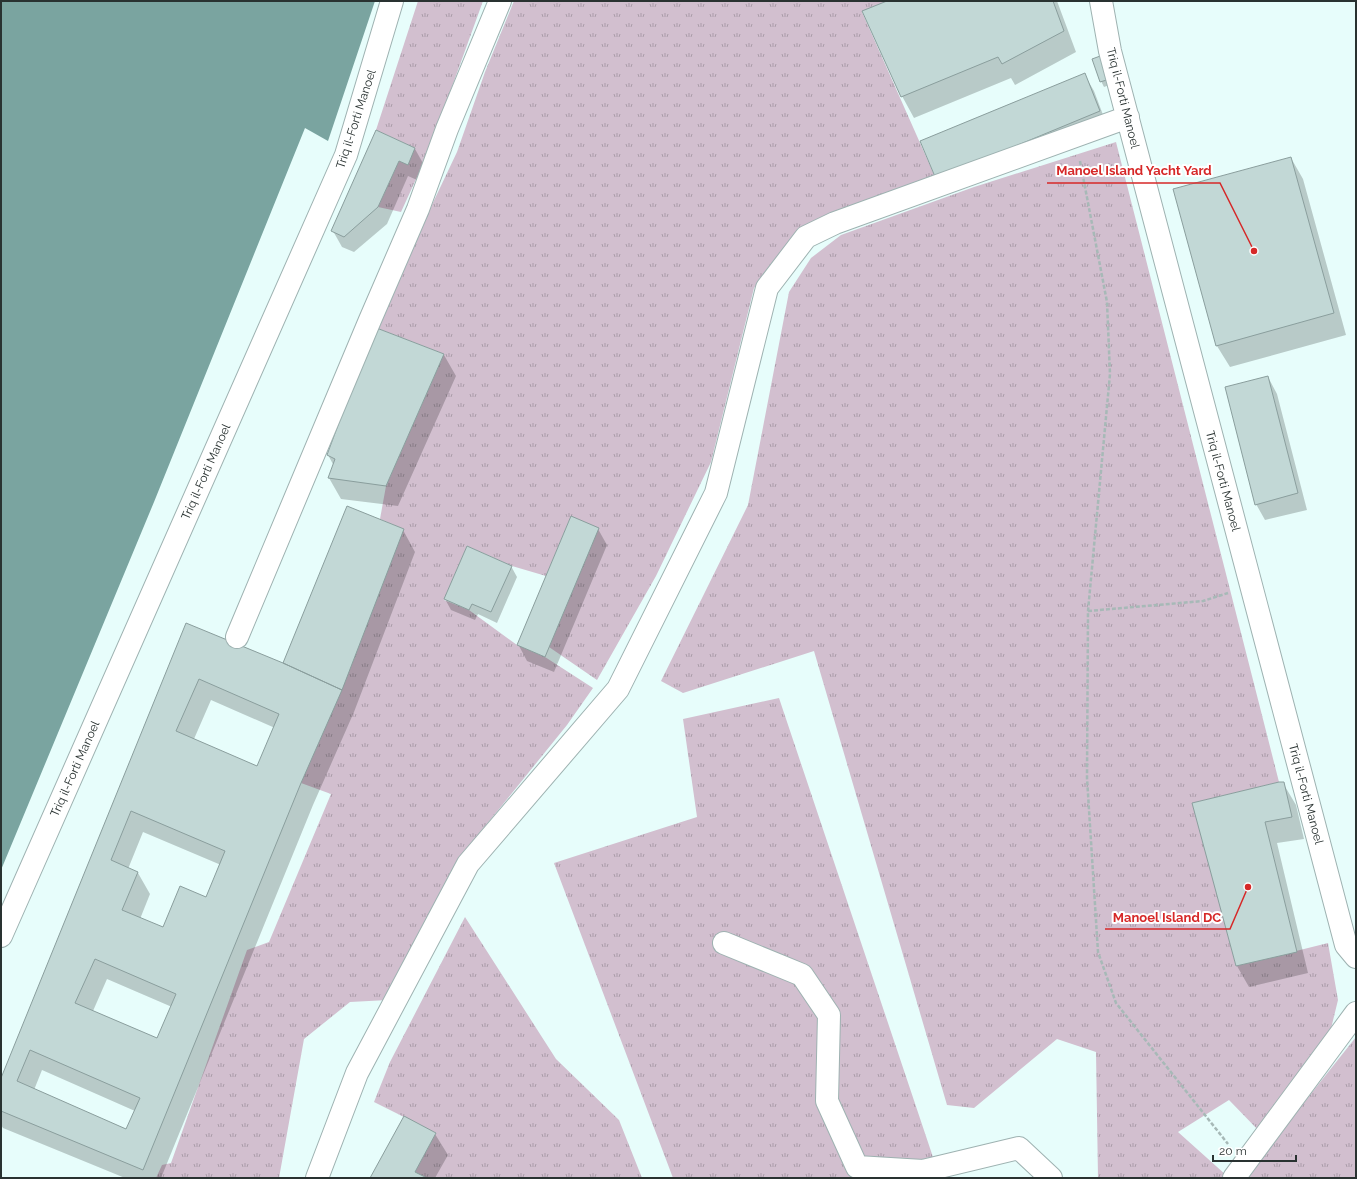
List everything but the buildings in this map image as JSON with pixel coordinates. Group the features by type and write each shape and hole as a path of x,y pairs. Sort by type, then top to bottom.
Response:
{"street":[{"name":"Triq il-Forti Manoel","path":"1,936 346,155 392,1"},
{"path":"238,637 370,320 418,209 447,129 500,1"},
{"name":"Triq il-Forti Manoel","path":"1101,1 1110,51 1346,945 1356,957"},
{"path":"316,1178 357,1073 468,864 618,689 716,493 767,288 806,237 835,223 1128,117"},
{"path":"724,943 802,975 829,1015 827,1101 857,1167 923,1171 1019,1148 1051,1178"},
{"path":"1239,1172 1356,1013"}],"path":[{"path":"1075,137 1091,211 1107,302 1110,374 1088,611 1087,778 1098,952 1116,1003 1239,1172"},
{"path":"1088,611 1203,601"}],"green space":[{"path":"418,1 483,1 428,153 401,212 378,207 399,161 408,164 415,148 376,130"},
{"path":"514,1 887,1 862,12 936,179 810,224 754,288 711,462 656,576 597,680 549,647 571,516 546,576 512,566 467,546 444,600 469,610 517,645 545,657 593,688 567,725 457,861 388,1000 350,1002 304,1039 279,1178 156,1178 162,1165 171,1163 247,950 269,942 331,794 301,783 403,529 380,519 386,486 444,354 374,327 457,152 485,72"},
{"path":"1116,142 1279,782 1193,803 1236,966 1328,943 1338,1000 1327,1045 1261,1133 1229,1100 1178,1132 1226,1175 1224,1178 1098,1178 1096,1052 1057,1039 974,1108 947,1105 814,651 683,693 661,681 748,505 789,292 811,258 841,235 974,187"},
{"path":"779,698 940,1178 673,1178 554,863 697,817 683,719"},
{"path":"465,917 556,1059 619,1120 642,1178 427,1178 415,1172 436,1133 374,1102 390,1062"},
{"path":"1356,1037 1356,1178 1244,1178"}],"water":[{"path":"1,1 375,1 328,141 305,128 154,502 1,870"}],"place":[{"name":"Manoel Island Yacht Yard","path":"1254,251"},
{"name":"Manoel Island DC","path":"1248,887"}]}
